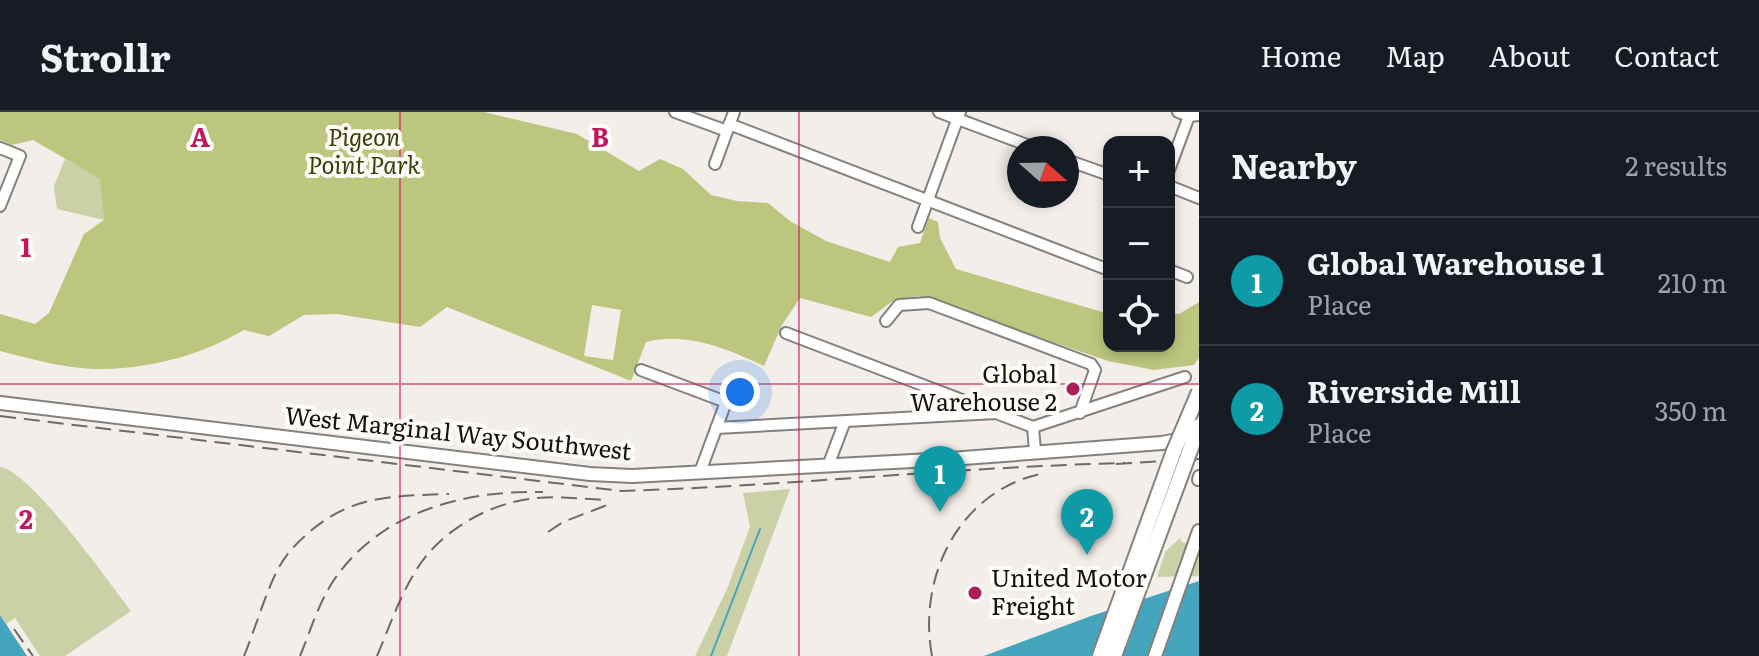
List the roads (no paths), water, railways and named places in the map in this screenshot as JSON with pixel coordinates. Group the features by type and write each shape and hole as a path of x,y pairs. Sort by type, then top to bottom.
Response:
{"highway":[{"path":"1100,656 1174,451 1199,392"},
{"path":"1114,656 1199,426"}],"main road":[{"name":"West Marginal Way Southwest","path":"0,403 632,476 1162,443 1199,435"},
{"path":"1155,656 1199,531"}],"street":[{"path":"675,112 927,200 1103,268"},
{"path":"715,164 734,112"},
{"path":"939,112 959,116 1007,136"},
{"path":"1175,157 1194,116 1178,112"},
{"path":"918,227 959,116"},
{"path":"0,148 20,156 0,206"},
{"path":"1079,164 1103,173"},
{"path":"1175,188 1199,198"},
{"path":"1175,272 1187,277"},
{"path":"886,321 899,305 929,303 1065,353 1094,367 1080,413"},
{"path":"786,333 1033,427 1185,377"},
{"path":"641,370 726,402 700,472"},
{"path":"716,428 996,413"},
{"path":"828,466 845,421"},
{"path":"1033,427 1035,451"}],"water":[{"path":"1199,581 1199,656 984,656 1091,616"},
{"path":"0,615 27,656 0,656"}],"waterway":[{"path":"711,656 760,529"}],"railway":[{"path":"0,416 621,491 1125,463"},
{"path":"1116,464 1199,459"},
{"path":"932,656 929,626 931,596 951,540 968,517 989,497 1015,482 1045,473"},
{"path":"300,656 332,583 351,559 398,522 454,501 483,495 543,492"},
{"path":"244,656 281,564 296,545 321,523 338,512 372,500 449,494"},
{"path":"377,656 415,572 438,544 467,521 501,505 537,498 605,500"},
{"path":"548,532 563,522 610,504"},
{"path":"14,629 33,656"}],"place":[{"name":"Global Warehouse 2","path":"1073,389"},
{"name":"Global Warehouse 1","path":"940,512"},
{"name":"Riverside Mill","path":"1087,555"},
{"name":"United Motor Freight","path":"975,593"}],"park label":[{"name":"Pigeon Point Park","path":"364,152"}]}
